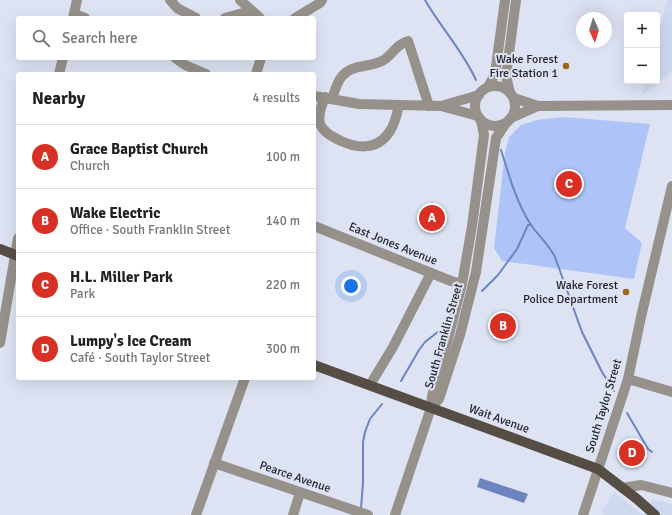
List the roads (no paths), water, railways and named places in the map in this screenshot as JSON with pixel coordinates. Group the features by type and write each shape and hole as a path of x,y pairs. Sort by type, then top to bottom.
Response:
{"main road":[{"path":"0,249 16,256"},
{"name":"Wait Avenue","path":"316,366 598,469 656,515"}],"street":[{"path":"73,16 77,0"},
{"path":"170,0 177,8 192,16"},
{"path":"240,0 256,15"},
{"path":"298,16 322,0"},
{"path":"316,96 359,104 441,106 479,95 488,87 495,74 505,0"},
{"path":"508,120 515,112 506,76 516,0"},
{"path":"231,16 243,12 256,15"},
{"path":"399,105 396,120 390,132 382,140 373,145 362,147 344,142 325,131 320,123 319,114 342,75 356,67 381,62 401,44 408,41 429,106"},
{"path":"60,72 62,60"},
{"path":"178,60 185,65 201,72"},
{"path":"257,72 260,60"},
{"path":"488,87 499,86 505,88 512,96 538,106 672,105"},
{"path":"479,95 475,105 480,118"},
{"path":"441,106 480,118 492,125 499,125 538,106"},
{"name":"South Franklin Street","path":"432,408 432,396 462,284 472,226 484,137 480,118"},
{"name":"South Franklin Street","path":"432,408 439,399 460,335 477,265 496,138 508,120"},
{"name":"South Taylor Street","path":"583,515 628,380 641,317 672,186"},
{"name":"East Jones Avenue","path":"316,227 451,281 462,284"},
{"path":"0,343 16,256"},
{"path":"370,385 393,347 431,273"},
{"path":"196,515 244,380"},
{"path":"628,380 672,392"},
{"path":"395,515 432,408"},
{"name":"Pearce Avenue","path":"214,463 368,515"},
{"path":"623,488 641,485 672,493"},
{"path":"293,515 300,493"}],"waterway":[{"path":"425,0 465,59 476,80"},
{"path":"501,150 513,188 521,207 531,225 553,253 582,332 602,372 614,391"},
{"path":"482,291 498,275 517,249 528,225 531,225"},
{"path":"401,381 425,342 439,331"},
{"path":"361,508 363,483 363,442 365,432 370,419 382,404"},
{"path":"627,413 648,449 652,452"}],"place":[{"name":"Wake Forest Fire Station 1","path":"566,66"},
{"name":"H.L. Miller Park","path":"569,184"},
{"name":"Grace Baptist Church","path":"432,218"},
{"name":"Wake Forest Police Department","path":"626,292"},
{"name":"Wake Electric","path":"503,326"},
{"name":"Lumpy's Ice Cream","path":"632,453"}]}
